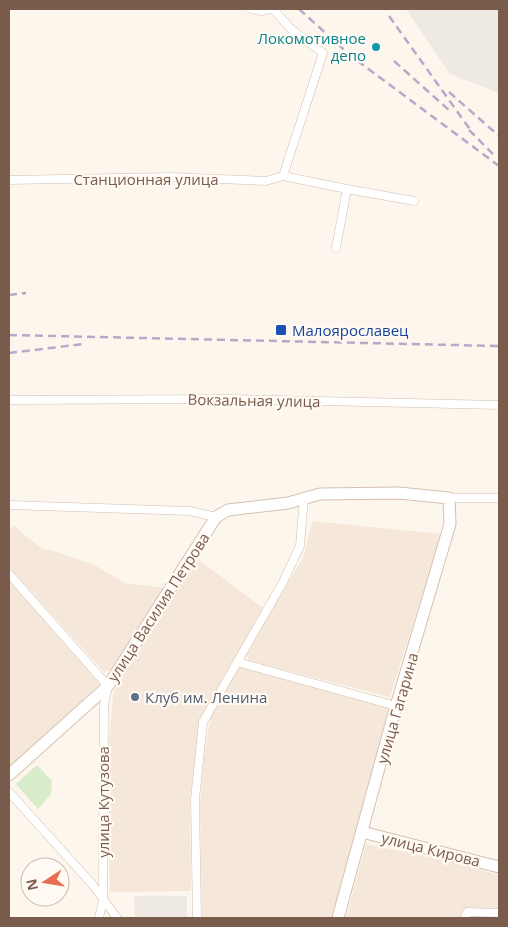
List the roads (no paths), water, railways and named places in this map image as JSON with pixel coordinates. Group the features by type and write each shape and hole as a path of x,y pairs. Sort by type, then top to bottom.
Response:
{"main road":[{"path":"216,517 228,510 266,506 320,494 399,493 449,498"},
{"name":"улица Гагарина","path":"338,918 396,706 450,524 449,498"},
{"name":"улица Василия Петрова","path":"9,775 108,686 216,517"},
{"name":"улица Кирова","path":"362,832 499,867"}],"street":[{"path":"251,9 261,11 272,9 292,29 323,53 283,176 414,201"},
{"name":"Станционная улица","path":"9,180 170,177 266,181 283,176"},
{"path":"336,248 348,189"},
{"name":"Вокзальная улица","path":"9,400 228,399 499,405"},
{"path":"196,918 195,799 204,722 283,582 300,546 304,498"},
{"path":"449,498 499,498"},
{"path":"9,505 190,511 216,517"},
{"path":"9,574 108,686"},
{"path":"237,662 396,706"},
{"name":"улица Кутузова","path":"100,918 103,900 104,704 108,686"},
{"path":"9,792 92,884 117,918"},
{"path":"465,918 467,912 499,913"}],"railway":[{"path":"299,9 351,56 499,166"},
{"path":"389,16 474,135"},
{"path":"394,61 450,111"},
{"path":"449,92 499,136"},
{"path":"469,130 496,157"},
{"path":"9,295 26,293"},
{"path":"9,335 499,346"},
{"path":"9,353 84,344"}],"place":[{"name":"Локомотивное депо","path":"376,47"},
{"name":"Малоярославец","path":"281,330"},
{"name":"Клуб им. Ленина","path":"135,697"}]}
